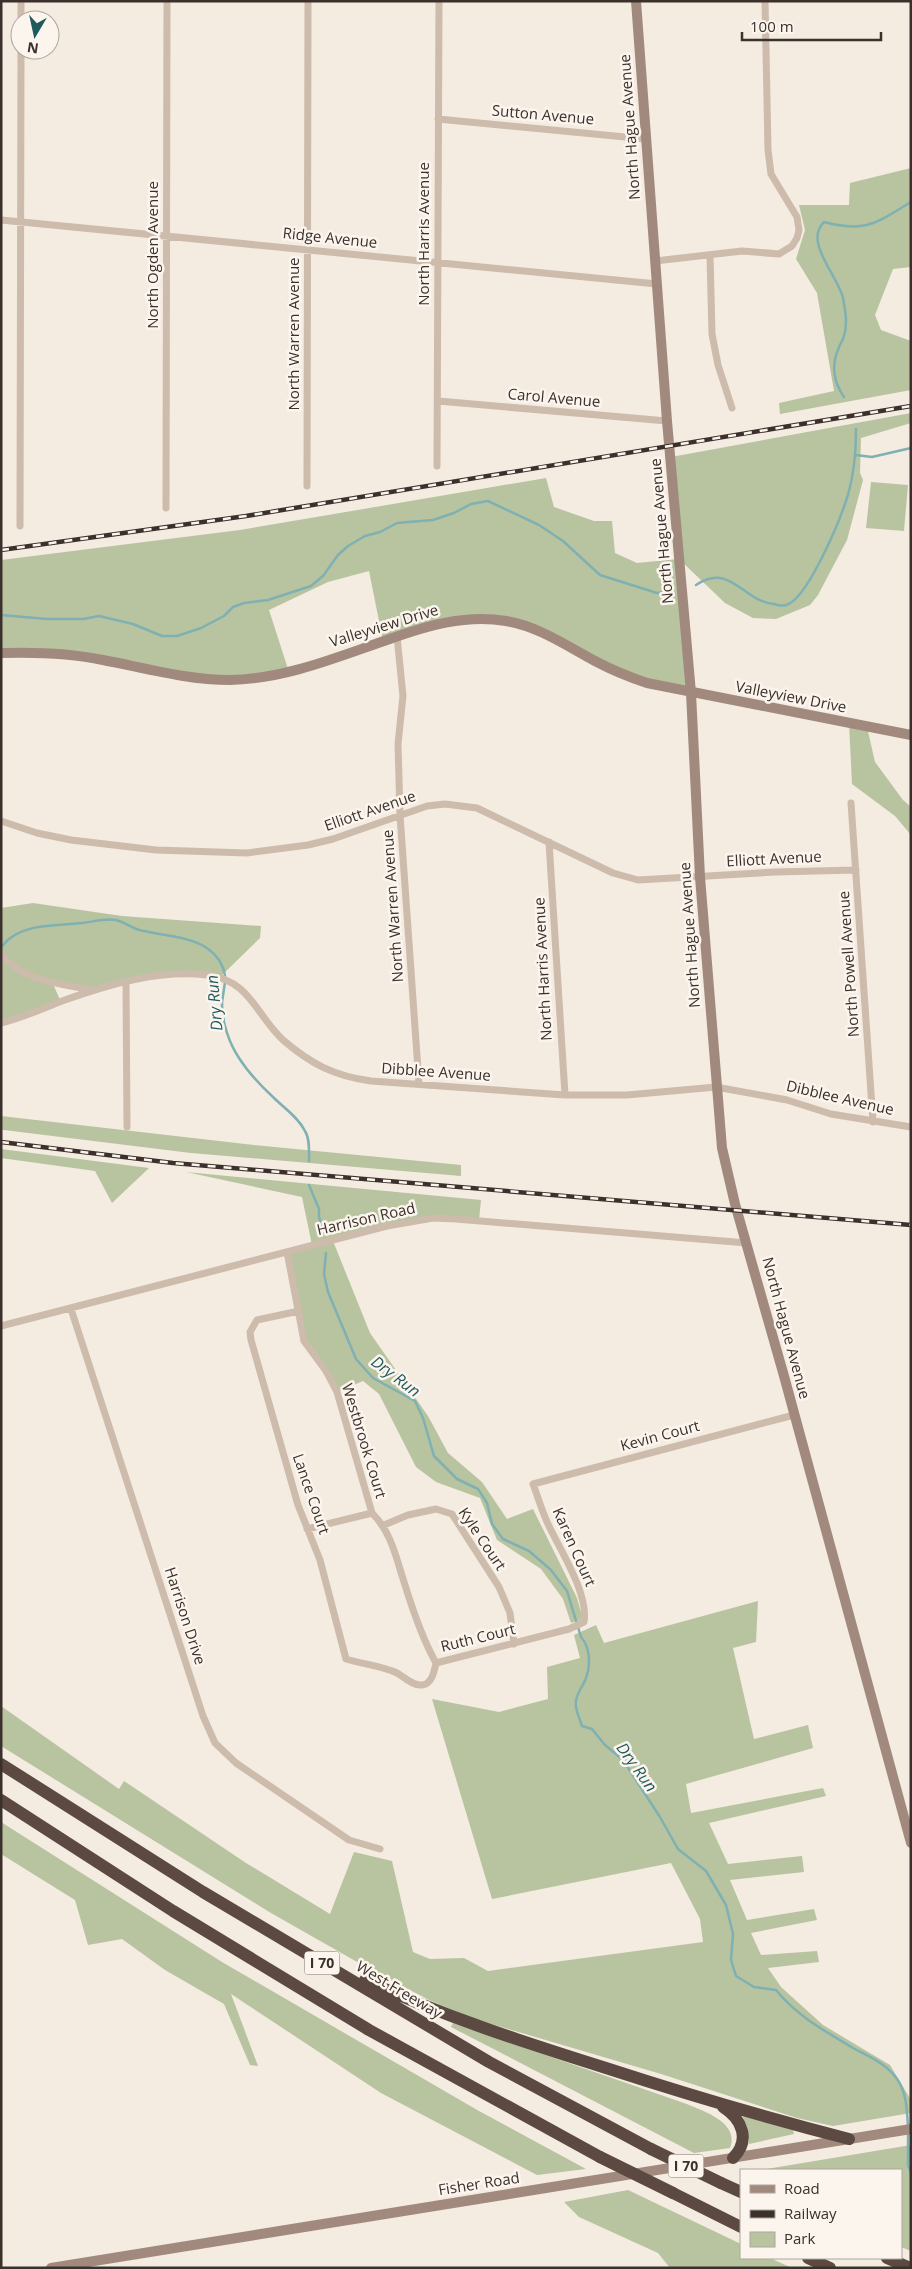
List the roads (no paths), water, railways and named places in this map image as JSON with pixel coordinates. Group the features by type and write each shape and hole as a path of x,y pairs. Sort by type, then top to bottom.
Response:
{"highway":[{"name":"West Freeway","path":"1,1764 203,1892 490,2062 651,2149 740,2192"},
{"name":"I 70","path":"1,1800 173,1911 369,2030 600,2157 740,2226"},
{"path":"260,1926 330,1964 416,2004 507,2037 716,2103 849,2138"},
{"path":"716,2103 735,2117 742,2128 744,2135 742,2148 733,2158"},
{"path":"810,2259 830,2268"},
{"path":"889,2259 910,2268"}],"main road":[{"name":"North Hague Avenue","path":"636,1 667,421 691,693 700,877 716,1087 724,1157 735,1204 911,1843"},
{"name":"Valleyview Drive","path":"1,653 64,654 177,675 238,680 289,672 422,628 464,619 506,620 539,631 630,677 691,693 911,735"},
{"name":"Fisher Road","path":"52,2268 911,2129"}],"street":[{"name":"North Ogden Avenue","path":"166,508 167,1"},
{"name":"North Warren Avenue","path":"307,486 308,1"},
{"name":"North Harris Avenue","path":"437,466 439,1"},
{"path":"655,261 742,251 780,254 796,242 798,230 797,217 771,174 768,150 765,1"},
{"path":"20,526 21,60"},
{"name":"Sutton Avenue","path":"438,119 646,139"},
{"name":"Ridge Avenue","path":"1,220 657,284"},
{"path":"710,254 712,334 718,365 732,408"},
{"name":"Carol Avenue","path":"438,401 667,421"},
{"name":"North Warren Avenue","path":"397,636 402,696 398,744 400,815 419,1084"},
{"name":"North Powell Avenue","path":"851,803 873,1122"},
{"name":"Elliott Avenue","path":"1,821 37,833 71,840 156,850 247,853 308,845 333,839 426,806 445,804 477,808 626,877 650,881 775,872 856,870"},
{"name":"North Harris Avenue","path":"549,842 565,1095"},
{"path":"1,956 12,967 32,977 52,984 92,990"},
{"name":"Dibblee Avenue","path":"1,1023 92,990 126,982 180,974 219,978 233,984 248,994 282,1039 319,1067 344,1077 565,1095 628,1095 716,1087 786,1100 831,1114 911,1127"},
{"path":"126,982 127,1127"},
{"name":"Harrison Road","path":"1,1326 388,1226 433,1218 499,1221 747,1243"},
{"name":"Westbrook Court","path":"287,1252 304,1341 326,1371 337,1392 372,1512 384,1525 427,1648 436,1663"},
{"name":"Harrison Drive","path":"71,1309 203,1716 215,1743 236,1764 349,1840 380,1849"},
{"name":"Lance Court","path":"299,1311 257,1320 250,1332 251,1340 298,1505 320,1560 346,1659 365,1664"},
{"name":"Kevin Court","path":"533,1484 794,1415"},
{"name":"Karen Court","path":"533,1484 547,1521 581,1594 586,1612 584,1622"},
{"name":"Kyle Court","path":"384,1525 408,1516 436,1509 452,1514 499,1587 510,1613 514,1644"},
{"path":"307,1529 372,1512"},
{"name":"Ruth Court","path":"365,1664 395,1672 421,1686 428,1683 433,1675 436,1663 569,1629 584,1622"}],"waterway":[{"path":"844,397 838,386 834,368 836,356 845,331 845,307 840,290 820,249 819,230 824,222 850,226 870,224 889,216 911,202"},
{"path":"696,585 708,579 718,578 728,580 753,597 763,601 777,605 786,605 794,600 803,590 821,559 846,501 854,465 856,429"},
{"path":"856,455 872,457 911,448"},
{"path":"1,615 47,619 83,619 99,616 133,624 162,636 177,636 201,628 224,616 233,607 244,603 268,600 311,586 323,576 338,555 348,546 365,536 380,532 397,523 433,520 454,513 471,504 488,501 539,525 563,541 600,575 657,593 671,591"},
{"name":"Dry Run","path":"1,947 8,940 25,930 107,919 116,920 140,930 185,939 204,946 219,960 224,972 225,982 222,1011 232,1046 255,1079 302,1126 308,1138 309,1161"},
{"name":"Dry Run","path":"309,1185 319,1209 319,1217 325,1234"},
{"name":"Dry Run","path":"326,1253 324,1274 328,1292 356,1359 373,1378 415,1401 423,1418 434,1456 457,1479 478,1489 487,1503 492,1524 503,1539 529,1551 551,1570 567,1591 589,1656 588,1673 577,1695 576,1703 582,1726 592,1729 605,1745 623,1760 660,1817 678,1849 706,1871 726,1905 733,1934 731,1960 736,1976 754,1987 776,1990 793,2008 812,2022 890,2070 904,2093 908,2127"},
{"name":"Dry Run","path":"908,2132 908,2165 911,2173"}],"railway":[{"path":"1,550 246,516 911,406"},
{"path":"1,1142 173,1163 911,1225"}]}
